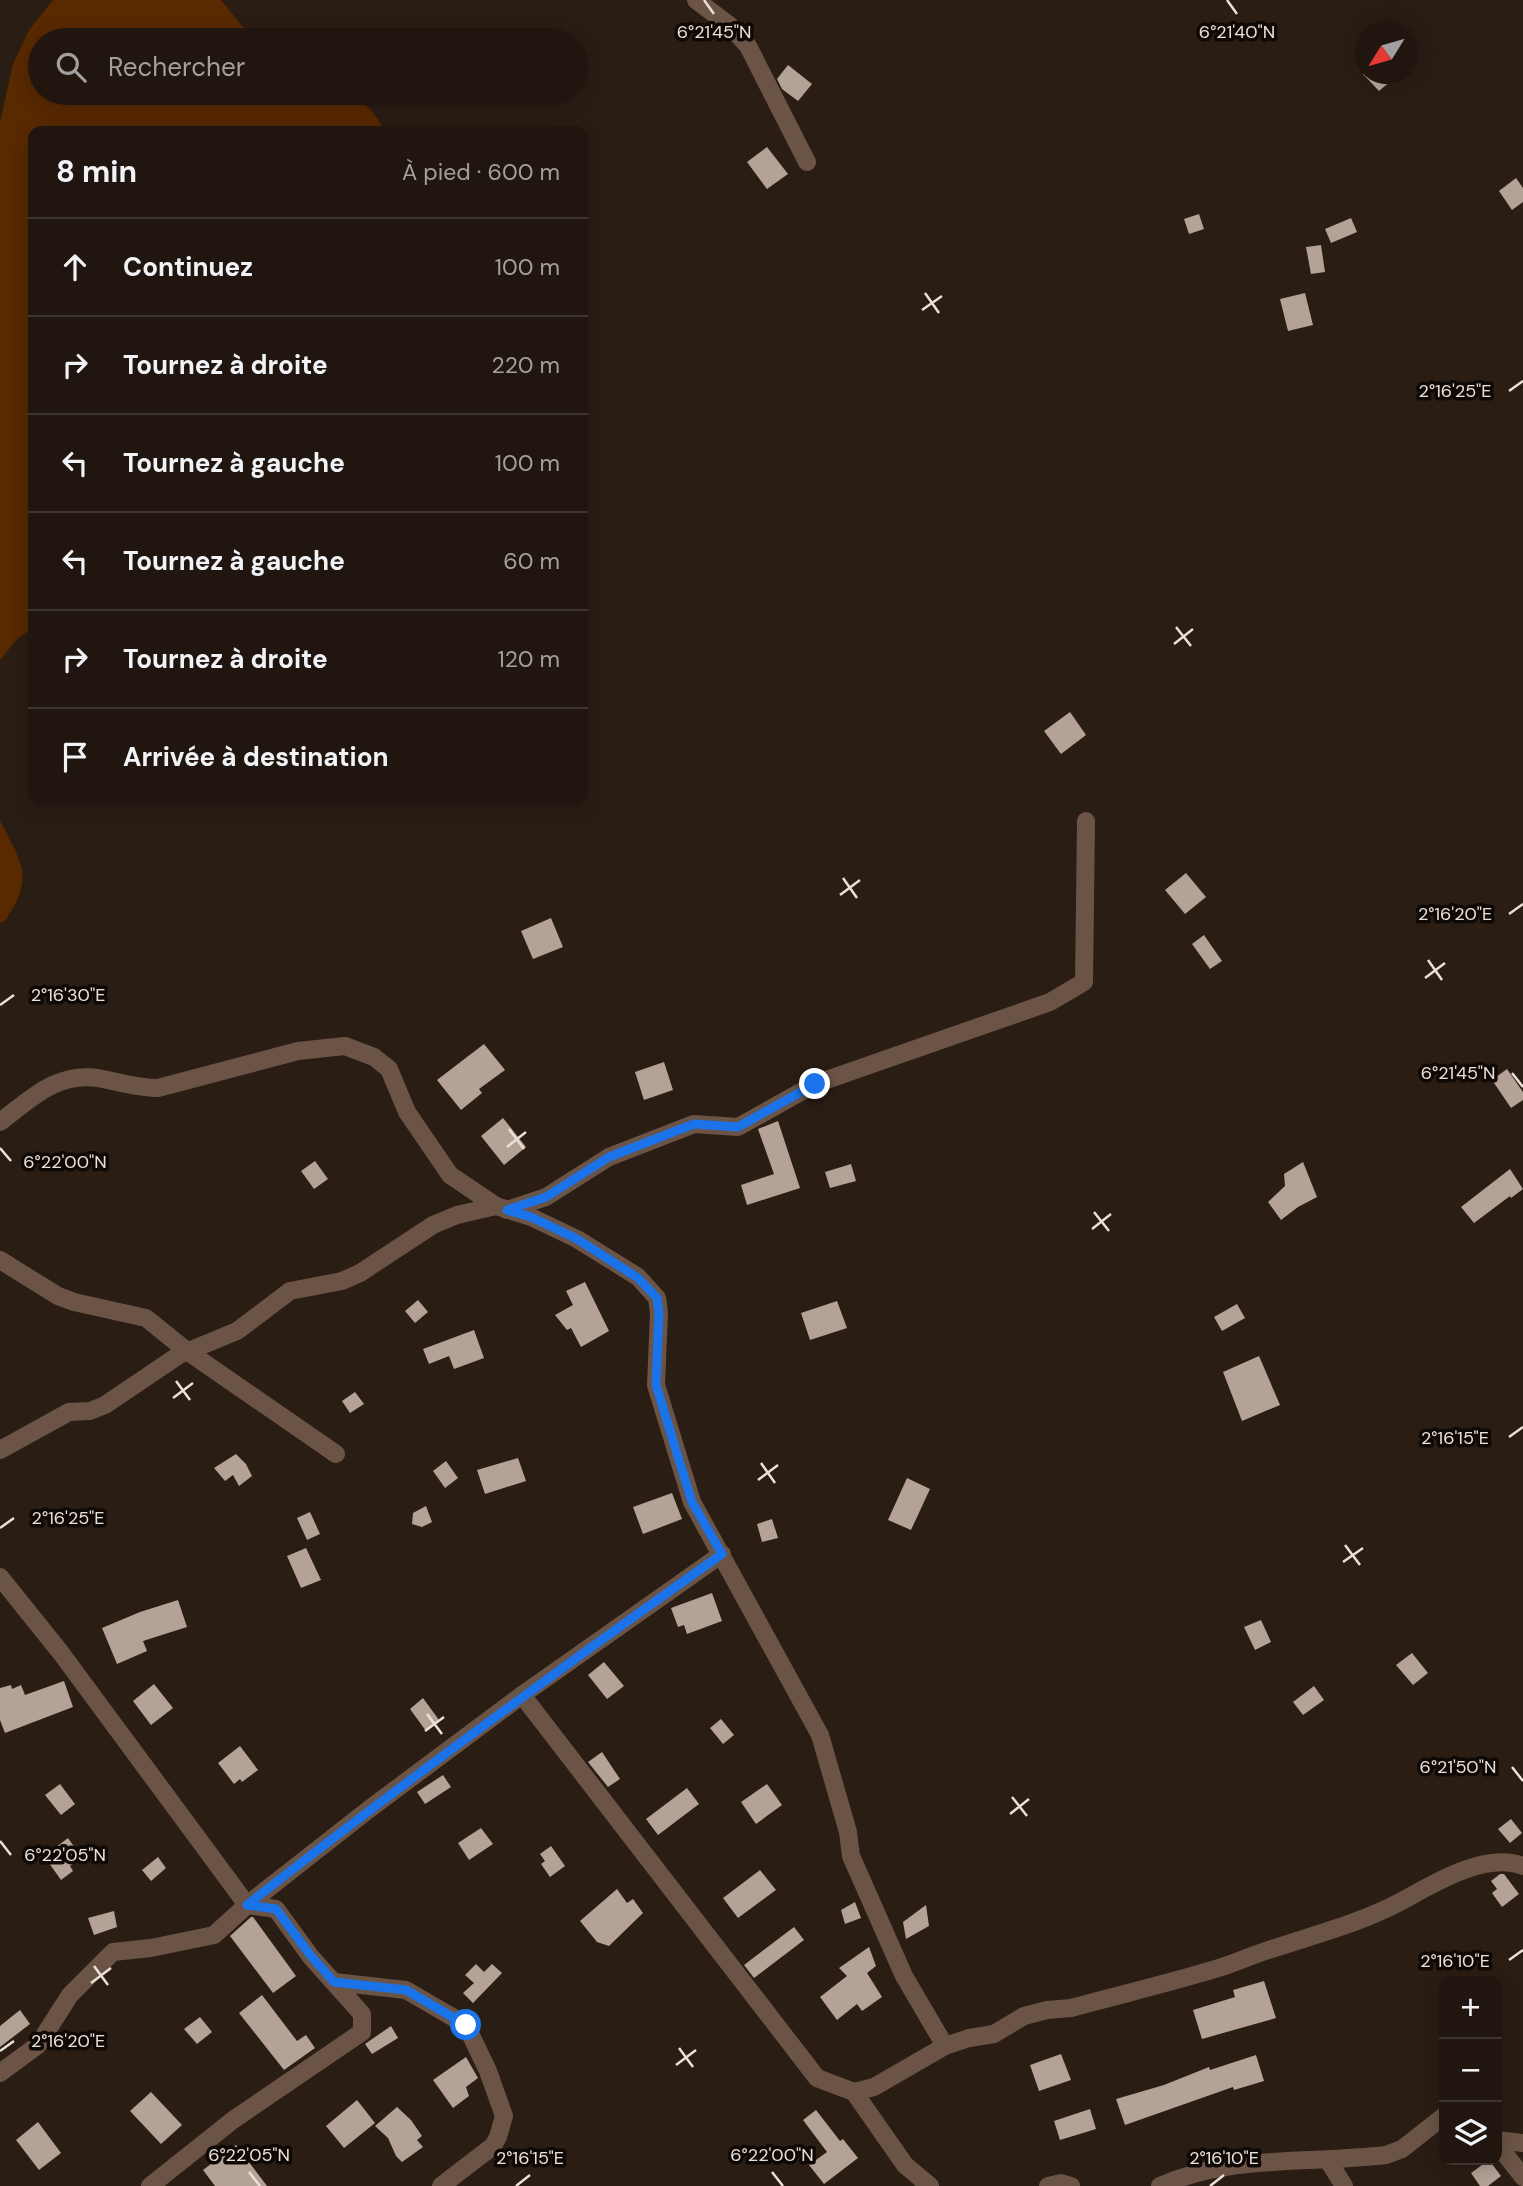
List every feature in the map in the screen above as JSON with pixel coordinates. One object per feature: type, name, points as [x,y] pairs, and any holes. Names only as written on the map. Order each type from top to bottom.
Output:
[{"type":"street","points":[[696,0],[729,25],[748,46],[807,162]]},
{"type":"street","points":[[0,1450],[69,1412],[90,1411],[105,1405],[172,1359],[237,1331],[290,1291],[342,1281],[380,1262],[433,1225],[457,1215],[546,1197],[609,1157],[694,1124],[738,1127],[815,1084],[1050,1002],[1084,982],[1086,821]]},
{"type":"street","points":[[0,1122],[45,1089],[71,1077],[97,1078],[138,1088],[158,1088],[298,1051],[345,1046],[374,1057],[389,1069],[407,1112],[450,1175],[502,1208],[531,1217],[577,1239],[638,1278],[657,1298],[659,1313],[656,1385],[692,1502],[820,1735],[848,1832],[851,1857],[904,1976],[945,2046]]},
{"type":"street","points":[[0,1260],[58,1296],[146,1318],[187,1351],[337,1454]]},
{"type":"street","points":[[0,2073],[38,2045],[70,1995],[113,1952],[151,1948],[214,1935],[247,1905],[368,1810],[522,1695],[722,1554]]},
{"type":"street","points":[[0,1577],[61,1653],[247,1905],[276,1909],[311,1956],[362,2014],[362,2032],[233,2120],[150,2186]]},
{"type":"street","points":[[522,1695],[817,2078],[854,2092],[905,2165],[930,2186]]},
{"type":"street","points":[[854,2092],[874,2087],[945,2046],[994,2034],[1024,2016],[1071,2008],[1186,1977],[1346,1926],[1478,1865],[1511,1861],[1523,1866]]},
{"type":"street","points":[[334,1982],[406,1990],[466,2025],[488,2071],[504,2116],[493,2146],[441,2186]]},
{"type":"street","points":[[1160,2186],[1175,2179],[1240,2165],[1386,2155],[1402,2149],[1439,2120]]},
{"type":"street","points":[[1502,2142],[1523,2143]]},
{"type":"street","points":[[1502,2149],[1523,2177]]},
{"type":"street","points":[[1328,2160],[1343,2186]]},
{"type":"street","points":[[1048,2186],[1061,2183],[1071,2186]]},
{"type":"shaded area","points":[[53,0],[221,0],[245,28],[31,28]]},
{"type":"shaded area","points":[[28,32],[28,105],[365,105],[382,126],[28,126],[28,631],[18,638],[0,660],[0,122],[13,64]]},
{"type":"shaded area","points":[[0,820],[19,859],[23,880],[15,905],[5,921],[0,923]]},
{"type":"building","points":[[788,65],[812,84],[798,101],[782,89],[777,79]]},
{"type":"building","points":[[1372,84],[1387,84],[1379,91]]},
{"type":"building","points":[[767,147],[788,174],[767,189],[747,162]]},
{"type":"building","points":[[1516,178],[1523,188],[1523,202],[1512,210],[1499,191]]},
{"type":"building","points":[[1199,214],[1204,229],[1189,234],[1184,219]]},
{"type":"building","points":[[1351,218],[1357,232],[1331,243],[1325,229]]},
{"type":"building","points":[[1321,245],[1325,272],[1311,274],[1306,247]]},
{"type":"building","points":[[1305,293],[1313,325],[1288,331],[1280,299]]},
{"type":"building","points":[[1070,712],[1086,735],[1061,754],[1044,731]]},
{"type":"building","points":[[1186,873],[1206,897],[1185,914],[1165,890]]},
{"type":"building","points":[[551,918],[563,947],[533,959],[521,931]]},
{"type":"building","points":[[1204,935],[1222,961],[1210,969],[1192,944]]},
{"type":"building","points":[[484,1044],[505,1070],[479,1089],[482,1093],[461,1110],[437,1080]]},
{"type":"building","points":[[664,1062],[673,1090],[644,1100],[635,1072]]},
{"type":"building","points":[[1507,1069],[1523,1092],[1523,1100],[1511,1108],[1492,1080]]},
{"type":"building","points":[[503,1118],[526,1147],[504,1165],[481,1136]]},
{"type":"building","points":[[778,1121],[800,1188],[747,1205],[741,1185],[774,1174],[758,1129]]},
{"type":"building","points":[[315,1161],[328,1179],[314,1189],[301,1171]]},
{"type":"building","points":[[1303,1162],[1317,1197],[1281,1220],[1268,1202],[1285,1186],[1284,1174]]},
{"type":"building","points":[[851,1164],[856,1181],[830,1188],[825,1172]]},
{"type":"building","points":[[1510,1169],[1523,1189],[1474,1223],[1461,1207]]},
{"type":"building","points":[[585,1282],[609,1331],[581,1347],[571,1328],[567,1330],[555,1315],[573,1305],[566,1291]]},
{"type":"building","points":[[418,1300],[428,1312],[415,1323],[405,1311]]},
{"type":"building","points":[[837,1301],[847,1328],[810,1340],[801,1313]]},
{"type":"building","points":[[1237,1304],[1245,1318],[1222,1331],[1214,1317]]},
{"type":"building","points":[[474,1330],[484,1358],[454,1369],[449,1356],[429,1364],[423,1349]]},
{"type":"building","points":[[1259,1356],[1280,1405],[1242,1421],[1223,1372]]},
{"type":"building","points":[[355,1392],[364,1404],[350,1413],[342,1401]]},
{"type":"building","points":[[236,1454],[246,1464],[252,1476],[239,1486],[233,1475],[225,1481],[214,1468]]},
{"type":"building","points":[[518,1458],[526,1481],[485,1494],[477,1470]]},
{"type":"building","points":[[446,1461],[458,1478],[445,1488],[433,1471]]},
{"type":"building","points":[[907,1478],[930,1489],[911,1530],[888,1520]]},
{"type":"building","points":[[672,1493],[682,1519],[643,1534],[633,1507]]},
{"type":"building","points":[[426,1506],[432,1522],[422,1527],[412,1524],[413,1513]]},
{"type":"building","points":[[310,1512],[320,1534],[307,1540],[297,1518]]},
{"type":"building","points":[[772,1519],[778,1538],[762,1542],[757,1524]]},
{"type":"building","points":[[306,1548],[321,1580],[301,1588],[287,1556]]},
{"type":"building","points":[[712,1593],[722,1621],[687,1634],[684,1625],[678,1627],[671,1608]]},
{"type":"building","points":[[178,1600],[187,1627],[143,1641],[147,1651],[117,1664],[102,1628]]},
{"type":"building","points":[[1261,1620],[1271,1642],[1255,1650],[1244,1627]]},
{"type":"building","points":[[1412,1653],[1428,1673],[1413,1685],[1396,1665]]},
{"type":"building","points":[[604,1662],[624,1686],[607,1699],[588,1675]]},
{"type":"building","points":[[64,1681],[73,1707],[5,1733],[0,1720],[0,1688],[11,1685],[12,1689],[21,1685],[25,1695]]},
{"type":"building","points":[[154,1684],[173,1708],[151,1725],[133,1701]]},
{"type":"building","points":[[1314,1686],[1324,1700],[1303,1715],[1293,1702]]},
{"type":"building","points":[[423,1698],[439,1720],[426,1731],[410,1709]]},
{"type":"building","points":[[721,1719],[734,1735],[723,1744],[710,1728]]},
{"type":"building","points":[[240,1746],[258,1770],[242,1782],[240,1779],[234,1784],[218,1763]]},
{"type":"building","points":[[602,1752],[620,1779],[608,1787],[588,1762]]},
{"type":"building","points":[[443,1775],[451,1787],[425,1804],[417,1792]]},
{"type":"building","points":[[60,1784],[75,1804],[61,1815],[45,1795]]},
{"type":"building","points":[[767,1784],[782,1805],[756,1824],[741,1802]]},
{"type":"building","points":[[687,1788],[699,1804],[658,1835],[646,1819]]},
{"type":"building","points":[[1511,1819],[1522,1833],[1510,1843],[1498,1829]]},
{"type":"building","points":[[481,1828],[493,1844],[469,1860],[458,1843]]},
{"type":"building","points":[[68,1838],[82,1858],[70,1866],[73,1871],[61,1880],[44,1856]]},
{"type":"building","points":[[551,1846],[565,1866],[550,1877],[541,1864],[545,1861],[540,1854]]},
{"type":"building","points":[[158,1857],[166,1868],[151,1881],[142,1870]]},
{"type":"building","points":[[760,1870],[776,1890],[738,1918],[723,1898]]},
{"type":"building","points":[[1504,1874],[1519,1894],[1502,1907],[1492,1893],[1497,1889],[1491,1881]]},
{"type":"building","points":[[617,1889],[627,1903],[633,1899],[643,1913],[609,1946],[597,1942],[580,1921]]},
{"type":"building","points":[[855,1902],[861,1918],[845,1924],[841,1910]]},
{"type":"building","points":[[926,1905],[929,1926],[906,1939],[903,1922]]},
{"type":"building","points":[[114,1911],[117,1927],[94,1935],[88,1918]]},
{"type":"building","points":[[251,1917],[296,1976],[273,1993],[230,1936]]},
{"type":"building","points":[[794,1927],[804,1940],[754,1978],[744,1965]]},
{"type":"building","points":[[869,1947],[876,1966],[867,1973],[882,1997],[862,2011],[857,2004],[837,2020],[820,1997],[847,1976],[839,1968]]},
{"type":"building","points":[[476,1964],[484,1972],[492,1964],[502,1973],[473,2003],[463,1993],[474,1983],[465,1975]]},
{"type":"building","points":[[1264,1981],[1276,2018],[1202,2039],[1193,2010],[1235,1997],[1233,1990]]},
{"type":"building","points":[[262,1995],[297,2041],[306,2035],[315,2048],[284,2070],[239,2013]]},
{"type":"building","points":[[20,2010],[30,2024],[0,2047],[0,2026]]},
{"type":"building","points":[[200,2017],[212,2032],[197,2044],[184,2029]]},
{"type":"building","points":[[391,2026],[398,2038],[372,2054],[365,2044]]},
{"type":"building","points":[[1061,2054],[1071,2080],[1039,2091],[1030,2065]]},
{"type":"building","points":[[1256,2055],[1264,2081],[1234,2090],[1233,2087],[1125,2125],[1116,2099],[1164,2085],[1209,2067],[1210,2070]]},
{"type":"building","points":[[466,2057],[478,2078],[466,2087],[469,2096],[453,2108],[433,2080]]},
{"type":"building","points":[[151,2092],[182,2125],[161,2144],[130,2111]]},
{"type":"building","points":[[357,2100],[375,2123],[344,2148],[326,2126]]},
{"type":"building","points":[[397,2107],[411,2120],[422,2136],[417,2140],[423,2147],[402,2162],[396,2156],[388,2138],[375,2126]]},
{"type":"building","points":[[1090,2109],[1096,2129],[1060,2140],[1054,2121]]},
{"type":"building","points":[[816,2110],[840,2141],[843,2139],[858,2158],[824,2184],[809,2165],[827,2152],[803,2120]]},
{"type":"building","points":[[38,2122],[61,2153],[39,2170],[16,2140]]},
{"type":"building","points":[[236,2145],[267,2186],[215,2186],[203,2170]]},
{"type":"building","points":[[1482,2165],[1493,2165],[1501,2176],[1488,2186],[1480,2186],[1471,2173]]},
{"type":"route","points":[[466,2025],[406,1990],[334,1982],[276,1909],[247,1905],[522,1695],[722,1554],[692,1502],[656,1385],[659,1313],[657,1298],[638,1278],[577,1239],[531,1217],[507,1210],[546,1197],[609,1157],[694,1124],[738,1127],[815,1084]]}]
